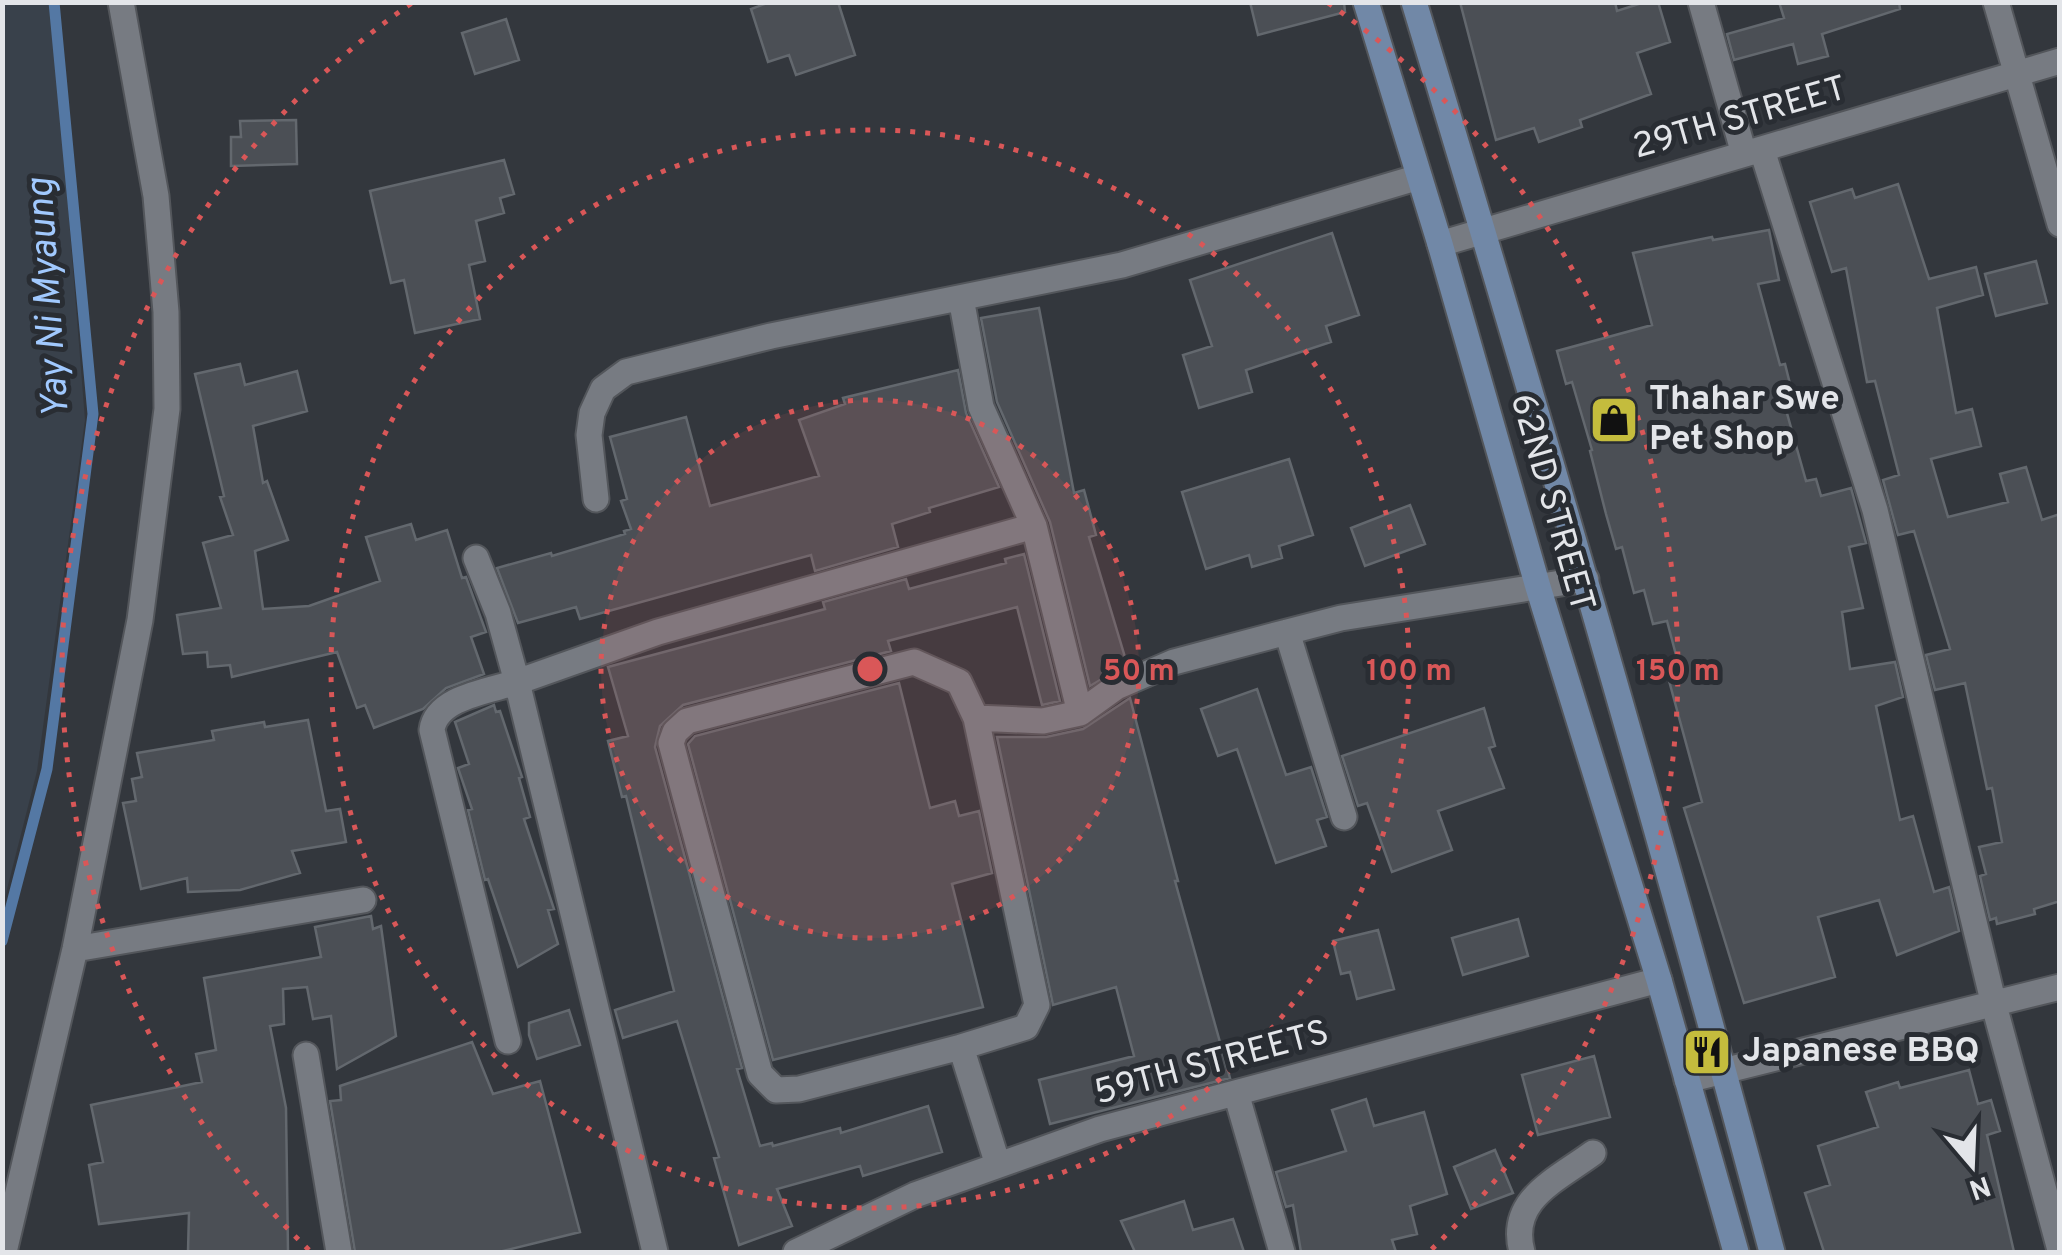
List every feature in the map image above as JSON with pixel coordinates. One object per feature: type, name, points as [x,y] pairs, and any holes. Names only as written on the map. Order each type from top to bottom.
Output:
[{"type":"main road","name":"62ND STREET","points":[[1366,2],[1538,587],[1659,980],[1736,1252]]},
{"type":"main road","name":"62ND STREET","points":[[1414,2],[1586,578],[1772,1252]]},
{"type":"street","points":[[4,1252],[75,948],[140,620],[167,409],[166,312],[156,196],[122,2]]},
{"type":"street","points":[[1701,2],[1875,510],[1994,1005],[2060,1250]]},
{"type":"street","points":[[1996,2],[2060,224]]},
{"type":"street","name":"29TH STREET","points":[[1440,244],[2060,61]]},
{"type":"street","points":[[596,498],[589,434],[592,414],[603,389],[626,372],[771,336],[1122,265],[1419,177]]},
{"type":"street","points":[[961,298],[981,407],[1034,526],[1080,713]]},
{"type":"street","points":[[508,1042],[432,730],[433,718],[443,706],[658,632],[1034,526]]},
{"type":"street","points":[[476,558],[498,613],[517,682],[655,1252]]},
{"type":"street","points":[[976,718],[1043,721],[1080,713],[1116,687],[1174,662],[1358,615],[1586,578]]},
{"type":"street","points":[[1287,632],[1344,817]]},
{"type":"street","points":[[914,662],[960,682],[976,718],[1036,1005],[1026,1027],[800,1089],[776,1090],[760,1074],[671,743],[675,732],[687,721],[914,662]]},
{"type":"street","points":[[75,948],[364,900]]},
{"type":"street","name":"59TH STREETS","points":[[796,1252],[915,1195],[1100,1129],[1659,980]]},
{"type":"street","points":[[1687,1080],[2060,987]]},
{"type":"street","points":[[961,1047],[998,1166]]},
{"type":"street","points":[[306,1055],[339,1252]]},
{"type":"street","points":[[1236,1093],[1282,1252]]},
{"type":"street","points":[[1522,1252],[1517,1234],[1521,1213],[1540,1192],[1592,1153]]},
{"type":"shaded area","points":[[3,2],[52,4],[85,420],[37,771],[3,905]]},
{"type":"building","points":[[770,2],[838,2],[855,55],[796,75],[789,55],[768,62],[751,9]]},
{"type":"building","points":[[1250,2],[1344,2],[1345,12],[1258,35]]},
{"type":"building","points":[[1460,2],[1615,2],[1617,11],[1658,2],[1670,42],[1637,53],[1651,94],[1580,120],[1582,127],[1539,142],[1534,128],[1496,140]]},
{"type":"building","points":[[1779,2],[1899,2],[1900,9],[1822,34],[1828,56],[1798,64],[1793,44],[1734,60],[1727,34],[1784,18]]},
{"type":"building","points":[[506,19],[519,60],[475,74],[462,33]]},
{"type":"building","points":[[296,120],[297,164],[231,166],[231,137],[241,137],[240,121]]},
{"type":"building","points":[[504,160],[514,194],[500,198],[504,213],[476,221],[485,261],[469,265],[480,319],[415,333],[404,280],[391,283],[370,191]]},
{"type":"building","points":[[1898,184],[1929,279],[1976,267],[1983,295],[1937,308],[1956,413],[1972,409],[1981,446],[1931,459],[1948,517],[2008,502],[2000,474],[2026,467],[2042,520],[2060,514],[2060,901],[2034,909],[2035,914],[1997,924],[1996,918],[1990,920],[1980,876],[1986,874],[1979,847],[2002,842],[1965,683],[1935,690],[1926,655],[1950,649],[1914,531],[1898,535],[1883,480],[1899,475],[1875,381],[1867,382],[1846,268],[1832,272],[1810,202],[1852,189],[1855,198]]},
{"type":"building","points":[[1769,230],[1779,280],[1758,284],[1780,365],[1785,364],[1793,396],[1783,399],[1806,481],[1816,479],[1821,496],[1851,488],[1866,543],[1849,547],[1863,608],[1842,612],[1850,669],[1895,662],[1903,697],[1876,706],[1900,820],[1913,816],[1934,892],[1949,887],[1959,931],[1897,955],[1879,900],[1818,917],[1835,977],[1744,1003],[1684,808],[1702,802],[1668,677],[1681,674],[1667,621],[1653,624],[1644,590],[1634,593],[1622,547],[1616,549],[1572,382],[1566,384],[1557,351],[1652,325],[1633,253]]},
{"type":"building","points":[[1332,233],[1359,315],[1326,326],[1331,342],[1246,370],[1252,392],[1199,408],[1183,355],[1212,346],[1190,280]]},
{"type":"building","points":[[2036,261],[2047,303],[1996,316],[1985,274]]},
{"type":"building","points":[[1039,308],[1074,493],[1084,490],[1096,535],[1089,537],[1127,664],[1090,686],[1050,522],[997,402],[981,318]]},
{"type":"building","points":[[240,364],[245,385],[297,371],[307,411],[253,426],[263,483],[267,481],[288,540],[255,551],[263,609],[309,606],[380,581],[366,537],[411,524],[416,540],[447,530],[462,578],[466,577],[486,632],[471,637],[484,674],[446,688],[423,709],[374,728],[365,705],[357,708],[337,652],[232,677],[230,665],[208,667],[207,652],[183,654],[177,615],[221,608],[203,543],[233,535],[220,497],[224,496],[195,374]]},
{"type":"building","points":[[958,370],[966,413],[999,487],[929,508],[930,512],[892,524],[898,547],[815,571],[811,555],[580,619],[576,607],[518,623],[497,568],[551,553],[552,556],[631,529],[621,501],[627,499],[610,437],[686,417],[710,506],[819,476],[799,420],[845,404],[843,398]]},
{"type":"building","points":[[1289,459],[1313,535],[1279,546],[1282,558],[1252,567],[1249,555],[1206,569],[1182,492]]},
{"type":"building","points":[[1410,505],[1425,544],[1365,566],[1351,528]]},
{"type":"building","points":[[1024,554],[1060,701],[1042,705],[1017,607],[888,641],[891,651],[683,705],[660,726],[655,747],[760,1146],[840,1128],[841,1133],[928,1106],[942,1152],[863,1176],[860,1166],[777,1189],[792,1226],[739,1245],[714,1158],[719,1157],[677,1021],[623,1038],[615,1010],[674,991],[626,796],[622,797],[608,741],[628,736],[608,667],[825,609],[823,602],[906,579],[909,589],[1006,563],[1005,559]]},
{"type":"building","points":[[899,683],[930,808],[955,801],[959,816],[979,811],[992,873],[952,884],[983,1007],[773,1060],[688,744],[695,736]]},
{"type":"building","points":[[1257,689],[1286,775],[1311,767],[1327,817],[1317,820],[1326,846],[1276,863],[1237,749],[1218,756],[1201,709]]},
{"type":"building","points":[[1130,698],[1175,881],[1230,1078],[1050,1124],[1039,1080],[1134,1056],[1116,987],[1053,1005],[997,737],[1046,737],[1083,729]]},
{"type":"building","points":[[494,705],[496,712],[500,711],[522,777],[519,778],[530,817],[524,819],[554,909],[548,910],[558,944],[518,967],[488,879],[485,880],[468,810],[472,809],[458,768],[469,764],[455,722]]},
{"type":"building","points":[[1484,708],[1495,746],[1489,748],[1504,788],[1438,811],[1452,850],[1392,872],[1367,803],[1358,806],[1342,756]]},
{"type":"building","points":[[308,720],[326,811],[340,809],[346,842],[292,851],[300,873],[240,890],[188,892],[187,878],[141,889],[123,803],[136,801],[132,779],[142,777],[137,753],[214,740],[212,731],[264,722],[265,727]]},
{"type":"building","points":[[371,916],[373,929],[381,926],[396,1036],[337,1069],[331,1016],[313,1019],[307,987],[283,989],[284,1024],[270,1026],[286,1108],[288,1252],[188,1252],[189,1213],[99,1224],[89,1165],[103,1162],[91,1105],[202,1082],[196,1054],[216,1050],[204,978],[321,957],[315,927]]},
{"type":"building","points":[[1518,919],[1528,956],[1463,975],[1452,938]]},
{"type":"building","points":[[1378,930],[1394,989],[1357,999],[1350,972],[1341,974],[1333,941]]},
{"type":"building","points":[[569,1010],[580,1045],[537,1059],[529,1023]]},
{"type":"building","points":[[472,1042],[493,1094],[540,1081],[580,1232],[499,1252],[355,1252],[330,1101],[341,1100],[340,1086]]},
{"type":"building","points":[[1594,1056],[1610,1117],[1538,1135],[1522,1075]]},
{"type":"building","points":[[1969,1070],[1978,1104],[1991,1100],[2000,1131],[1987,1135],[2014,1252],[1824,1252],[1805,1193],[1830,1185],[1818,1146],[1878,1127],[1866,1092],[1898,1082],[1900,1088]]},
{"type":"building","points":[[1366,1099],[1374,1126],[1424,1112],[1447,1194],[1410,1206],[1417,1234],[1392,1240],[1396,1252],[1301,1252],[1293,1205],[1286,1207],[1276,1172],[1346,1151],[1332,1110]]},
{"type":"building","points":[[1495,1150],[1513,1193],[1471,1209],[1454,1167]]},
{"type":"building","points":[[1184,1201],[1193,1230],[1233,1219],[1244,1252],[1135,1252],[1121,1221]]},
{"type":"waterway","name":"Yay Ni Myaung","points":[[2,941],[47,769],[93,414],[54,2]]},
{"type":"place","name":"Thahar Swe Pet Shop","points":[[1614,420]]},
{"type":"place","name":"Japanese BBQ","points":[[1707,1052]]}]
